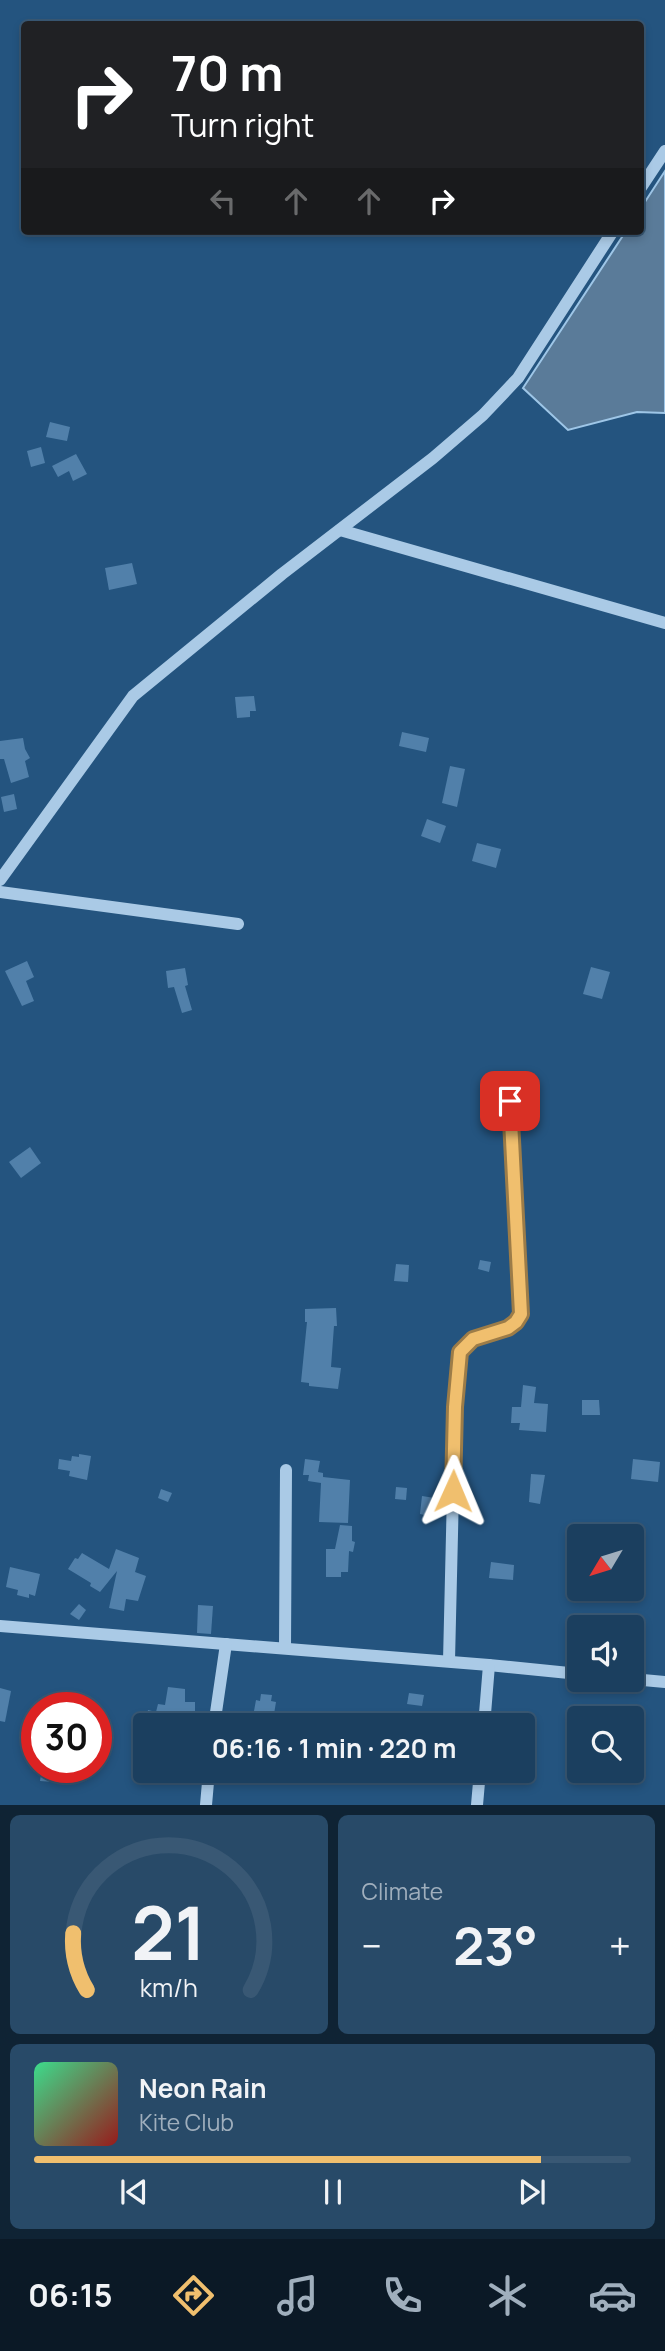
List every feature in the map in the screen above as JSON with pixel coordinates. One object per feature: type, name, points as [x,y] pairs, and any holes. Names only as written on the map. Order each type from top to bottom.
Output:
[{"type":"street","points":[[644,183],[665,150]]},
{"type":"street","points":[[0,880],[133,696],[443,450],[483,415],[518,378],[610,235]]},
{"type":"street","points":[[340,530],[665,623]]},
{"type":"street","points":[[0,892],[238,924]]},
{"type":"street","points":[[449,1661],[455,1407],[460,1352],[473,1339],[508,1328],[521,1314],[510,1101]]},
{"type":"street","points":[[285,1648],[286,1470]]},
{"type":"street","points":[[0,1626],[567,1673]]},
{"type":"street","points":[[216,1713],[226,1644]]},
{"type":"street","points":[[485,1713],[489,1665]]},
{"type":"street","points":[[644,1680],[665,1682]]},
{"type":"street","points":[[206,1805],[208,1783]]},
{"type":"street","points":[[477,1805],[479,1783]]},
{"type":"water","points":[[665,171],[665,413],[637,412],[568,430],[523,388],[623,235],[644,235],[644,203]]},
{"type":"building","points":[[50,422],[70,427],[67,441],[46,437]]},
{"type":"building","points":[[41,447],[45,463],[31,467],[27,451]]},
{"type":"building","points":[[76,454],[87,474],[73,481],[69,471],[58,477],[52,466]]},
{"type":"building","points":[[132,563],[137,584],[109,590],[105,568]]},
{"type":"building","points":[[254,696],[256,711],[250,711],[250,717],[237,718],[235,697]]},
{"type":"building","points":[[402,732],[429,738],[426,752],[399,746]]},
{"type":"building","points":[[23,738],[30,758],[25,761],[29,777],[11,783],[4,759],[0,759],[0,741]]},
{"type":"building","points":[[450,766],[465,769],[457,807],[442,803]]},
{"type":"building","points":[[14,794],[17,809],[4,812],[1,797]]},
{"type":"building","points":[[427,819],[446,826],[440,843],[421,836]]},
{"type":"building","points":[[477,843],[501,849],[496,868],[472,861]]},
{"type":"building","points":[[27,961],[34,977],[26,981],[34,1001],[22,1006],[5,971]]},
{"type":"building","points":[[591,967],[610,972],[602,999],[583,994]]},
{"type":"building","points":[[185,968],[188,985],[185,986],[192,1010],[182,1013],[174,987],[168,988],[166,971]]},
{"type":"building","points":[[30,1147],[41,1163],[21,1178],[9,1162]]},
{"type":"building","points":[[480,1260],[491,1262],[489,1272],[478,1269]]},
{"type":"building","points":[[396,1264],[409,1265],[408,1282],[394,1281]]},
{"type":"building","points":[[336,1308],[337,1326],[334,1326],[331,1367],[341,1368],[338,1389],[309,1386],[309,1383],[301,1382],[307,1322],[305,1309]]},
{"type":"building","points":[[523,1385],[536,1387],[534,1403],[548,1404],[546,1432],[519,1430],[520,1423],[511,1423],[512,1407],[521,1407]]},
{"type":"building","points":[[582,1400],[599,1400],[600,1415],[582,1415]]},
{"type":"building","points":[[79,1454],[91,1456],[87,1480],[69,1476],[70,1471],[58,1469],[59,1459],[71,1461],[72,1456],[79,1457]]},
{"type":"building","points":[[305,1459],[320,1461],[318,1472],[323,1473],[323,1477],[350,1480],[348,1523],[319,1522],[321,1483],[308,1481],[309,1475],[303,1475]]},
{"type":"building","points":[[633,1459],[660,1462],[658,1482],[631,1479]]},
{"type":"building","points":[[531,1474],[545,1475],[540,1504],[529,1502]]},
{"type":"building","points":[[396,1487],[407,1488],[406,1500],[395,1499]]},
{"type":"building","points":[[161,1489],[172,1493],[168,1502],[158,1498]]},
{"type":"building","points":[[422,1496],[441,1499],[439,1513],[435,1513],[434,1517],[420,1514]]},
{"type":"building","points":[[340,1525],[352,1526],[352,1541],[355,1542],[353,1552],[349,1551],[348,1572],[341,1572],[341,1577],[326,1577],[326,1549],[335,1549]]},
{"type":"building","points":[[116,1549],[139,1558],[135,1572],[146,1576],[138,1601],[126,1599],[124,1611],[109,1608],[117,1571],[100,1592],[68,1569],[82,1553],[109,1569]]},
{"type":"building","points":[[491,1562],[514,1565],[513,1580],[489,1578]]},
{"type":"building","points":[[10,1567],[40,1574],[35,1596],[29,1594],[29,1598],[17,1595],[18,1590],[6,1587]]},
{"type":"building","points":[[79,1604],[86,1610],[79,1620],[70,1614]]},
{"type":"building","points":[[198,1605],[213,1606],[211,1634],[197,1633]]},
{"type":"building","points":[[168,1687],[185,1689],[185,1702],[195,1702],[195,1712],[199,1713],[147,1713],[148,1710],[156,1712],[158,1704],[165,1705]]},
{"type":"building","points":[[0,1688],[11,1691],[5,1722],[0,1721]]},
{"type":"building","points":[[409,1693],[424,1695],[422,1706],[407,1704]]},
{"type":"building","points":[[261,1694],[272,1695],[271,1701],[276,1702],[274,1713],[254,1711],[256,1700],[260,1701]]},
{"type":"route","points":[[453,1491],[455,1407],[460,1352],[473,1339],[508,1328],[521,1314],[510,1101]]}]
